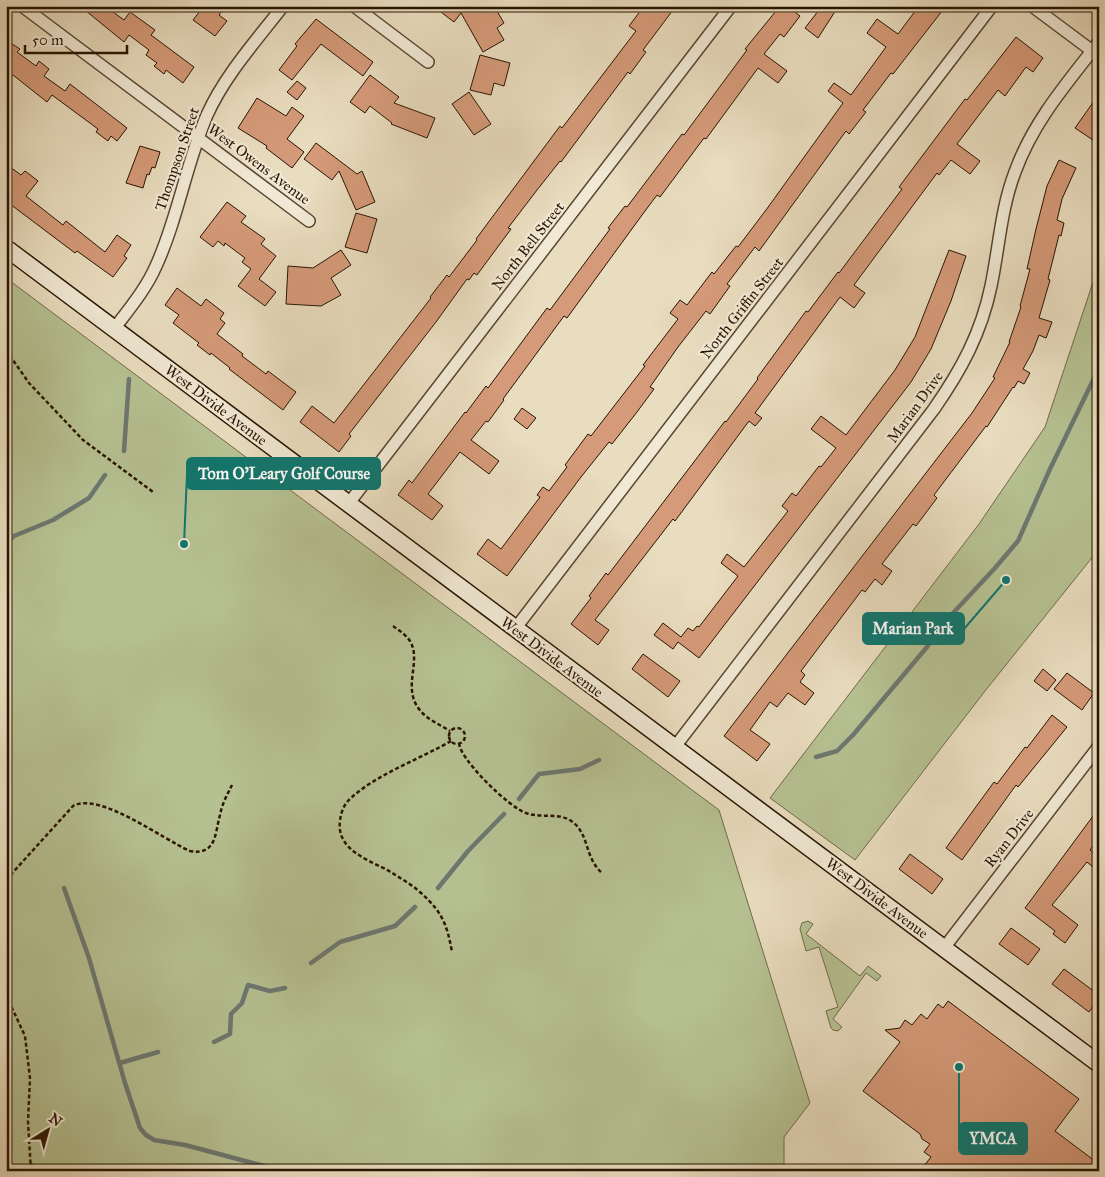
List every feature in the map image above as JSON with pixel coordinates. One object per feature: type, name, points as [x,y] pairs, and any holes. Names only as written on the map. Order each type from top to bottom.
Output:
[{"type":"street","name":"West Owens Avenue","points":[[22,6],[309,221]]},
{"type":"street","name":"Thompson Street","points":[[114,329],[140,294],[156,267],[198,138],[214,101],[223,86],[283,6]]},
{"type":"street","points":[[354,6],[428,62]]},
{"type":"street","name":"North Bell Street","points":[[349,503],[731,6]]},
{"type":"street","name":"North Griffin Street","points":[[515,629],[992,6]]},
{"type":"street","points":[[1032,6],[1096,50]]},
{"type":"street","name":"Marian Drive","points":[[674,748],[934,409],[961,368],[972,348],[986,306],[1007,199],[1022,154],[1030,137],[1051,104],[1096,50]]},
{"type":"street","name":"West Divide Avenue","points":[[6,248],[1099,1064]]},
{"type":"street","name":"Ryan Drive","points":[[944,948],[1099,746]]},
{"type":"path","points":[[6,350],[29,383],[83,440],[153,492]]},
{"type":"path","points":[[393,626],[406,636],[413,647],[411,685],[414,702],[423,714],[450,731]]},
{"type":"path","points":[[451,741],[448,736],[450,731],[457,727],[463,731],[464,738],[459,743]]},
{"type":"path","points":[[452,952],[446,924],[434,906],[421,893],[403,880],[352,850],[343,840],[339,825],[344,806],[356,794],[451,741],[459,743]]},
{"type":"path","points":[[459,743],[460,752],[474,768],[503,798],[518,810],[532,815],[563,817],[576,825],[584,839],[591,860],[601,872]]},
{"type":"path","points":[[6,880],[73,806],[82,802],[99,805],[120,814],[190,851],[201,852],[207,850],[213,842],[220,812],[232,785]]},
{"type":"path","points":[[6,995],[25,1036],[30,1078],[28,1122],[31,1171]]},
{"type":"path","points":[[30,1164],[41,1171]]},
{"type":"green space","points":[[1099,264],[1099,549],[985,691],[855,860],[770,798],[979,524],[1045,427]]},
{"type":"green space","points":[[6,278],[719,810],[810,1103],[784,1137],[784,1166],[789,1171],[6,1171]]},
{"type":"green space","points":[[808,921],[813,924],[806,934],[860,976],[868,966],[881,976],[877,981],[866,973],[833,1019],[842,1027],[838,1031],[831,1028],[826,1011],[838,1007],[819,947],[806,951],[800,929],[802,923]]},
{"type":"building","points":[[80,6],[105,6],[124,20],[130,12],[155,30],[151,35],[194,67],[183,83],[166,70],[164,74],[154,66],[157,63],[146,55],[149,50],[129,35],[124,42]]},
{"type":"building","points":[[204,6],[226,6],[219,15],[227,21],[215,36],[193,20]]},
{"type":"building","points":[[433,6],[494,6],[504,23],[497,28],[504,40],[483,52],[461,13],[454,22]]},
{"type":"building","points":[[644,6],[676,6],[643,50],[646,52],[630,74],[628,72],[561,162],[508,228],[511,229],[477,275],[474,273],[469,280],[467,279],[349,434],[351,436],[339,452],[300,422],[312,406],[334,423],[447,275],[449,277],[560,126],[562,128],[636,31],[629,26]]},
{"type":"building","points":[[780,6],[787,6],[800,16],[784,37],[780,34],[764,54],[787,71],[778,83],[758,68],[706,139],[704,138],[660,197],[657,195],[567,318],[564,316],[488,422],[486,421],[471,440],[499,461],[489,474],[460,452],[428,494],[443,506],[432,520],[398,495],[409,480],[412,483],[465,412],[486,386],[488,388],[547,308],[550,310],[610,229],[608,228],[625,206],[627,207],[682,134],[684,135],[747,50],[745,49]]},
{"type":"building","points":[[822,6],[831,6],[836,10],[818,38],[805,28]]},
{"type":"building","points":[[919,6],[946,6],[893,74],[891,73],[863,110],[866,112],[849,134],[846,131],[759,251],[755,247],[727,284],[730,286],[710,314],[706,311],[678,347],[650,387],[654,389],[637,412],[612,444],[609,442],[581,477],[507,576],[477,554],[488,539],[501,549],[540,497],[537,495],[543,487],[549,491],[588,434],[591,436],[645,366],[643,365],[678,319],[670,313],[680,300],[687,305],[712,272],[714,274],[736,246],[738,247],[766,210],[843,103],[828,91],[834,83],[851,95],[886,47],[867,33],[877,19],[898,34]]},
{"type":"building","points":[[316,19],[373,62],[363,76],[321,44],[292,80],[279,70],[297,46],[295,44]]},
{"type":"building","points":[[1016,37],[1043,58],[1033,72],[1026,67],[1005,96],[998,90],[957,144],[980,161],[970,174],[951,160],[939,175],[937,173],[854,285],[865,293],[854,308],[840,297],[755,413],[762,418],[755,426],[749,421],[675,521],[673,519],[595,620],[609,630],[598,645],[571,624],[591,598],[589,596],[606,573],[608,575],[726,422],[806,311],[808,312],[839,273],[902,189],[899,187],[965,99],[967,100]]},
{"type":"building","points":[[6,40],[20,49],[17,52],[36,66],[39,61],[49,69],[44,76],[65,91],[70,84],[127,128],[117,141],[111,136],[108,141],[96,132],[98,129],[52,95],[47,102],[13,75],[6,84]]},
{"type":"building","points":[[480,55],[510,63],[504,86],[494,83],[491,95],[470,90]]},
{"type":"building","points":[[370,75],[399,97],[394,103],[435,118],[427,138],[391,124],[370,106],[365,113],[350,102]]},
{"type":"building","points":[[297,81],[306,88],[297,100],[287,92]]},
{"type":"building","points":[[469,92],[491,124],[474,135],[452,104]]},
{"type":"building","points":[[1099,94],[1099,132],[1093,140],[1075,128]]},
{"type":"building","points":[[257,98],[286,116],[292,107],[304,116],[287,139],[304,152],[292,168],[266,148],[267,146],[238,128]]},
{"type":"building","points":[[316,143],[357,174],[362,171],[375,202],[356,210],[339,171],[332,180],[304,159]]},
{"type":"building","points":[[140,146],[160,152],[155,168],[152,167],[149,175],[147,174],[143,188],[126,183]]},
{"type":"building","points":[[1059,160],[1076,168],[1062,199],[1057,220],[1064,223],[1061,236],[1059,235],[1048,279],[1050,280],[1039,318],[1052,322],[1046,338],[1039,335],[1023,369],[1030,373],[1024,384],[1018,381],[1013,387],[987,427],[934,495],[937,498],[916,526],[913,524],[882,564],[892,571],[882,585],[875,579],[865,592],[862,590],[801,671],[805,675],[800,682],[814,693],[805,705],[788,693],[777,707],[770,702],[750,730],[770,744],[757,761],[724,736],[972,413],[995,378],[993,377],[1010,342],[1021,307],[1030,269],[1027,269],[1047,186]]},
{"type":"building","points":[[6,164],[21,175],[25,171],[38,181],[26,196],[63,225],[66,221],[105,252],[117,235],[131,245],[124,256],[127,258],[113,277],[77,251],[75,253],[6,201]]},
{"type":"building","points":[[227,202],[246,216],[241,222],[265,239],[261,244],[276,256],[259,279],[276,292],[265,306],[238,286],[251,269],[242,262],[245,258],[225,243],[224,246],[218,241],[213,247],[200,237]]},
{"type":"building","points":[[356,213],[377,219],[367,253],[345,247]]},
{"type":"building","points":[[341,250],[351,265],[331,278],[341,295],[321,306],[286,304],[288,266],[313,268]]},
{"type":"building","points":[[949,250],[966,256],[951,301],[931,349],[911,382],[699,658],[678,642],[673,649],[654,635],[663,623],[681,637],[688,628],[693,631],[697,626],[699,627],[738,576],[721,563],[727,554],[744,567],[788,511],[782,506],[792,493],[796,496],[819,466],[821,467],[836,448],[811,429],[821,416],[846,435],[895,370],[915,337]]},
{"type":"building","points":[[177,288],[201,306],[206,299],[224,313],[220,319],[225,323],[217,334],[266,374],[268,371],[296,392],[283,410],[211,353],[210,355],[197,345],[199,343],[173,323],[179,315],[165,305]]},
{"type":"building","points":[[522,408],[536,418],[527,429],[514,419]]},
{"type":"building","points":[[643,654],[680,681],[668,697],[632,669]]},
{"type":"building","points":[[1043,669],[1056,680],[1047,691],[1034,681]]},
{"type":"building","points":[[1067,673],[1094,693],[1082,710],[1054,689]]},
{"type":"building","points":[[1052,715],[1067,727],[1018,787],[1016,785],[962,860],[946,848],[994,782],[997,784]]},
{"type":"building","points":[[1099,808],[1099,839],[1090,850],[1099,857],[1099,860],[1093,867],[1087,862],[1052,905],[1078,925],[1065,943],[1053,934],[1055,931],[1025,908]]},
{"type":"building","points":[[910,854],[943,879],[932,894],[899,869]]},
{"type":"building","points":[[1011,928],[1040,949],[1028,965],[999,944]]},
{"type":"building","points":[[1064,969],[1099,995],[1099,999],[1089,1012],[1052,984]]},
{"type":"building","points":[[948,1001],[1079,1099],[1055,1131],[1099,1164],[1099,1171],[920,1171],[931,1157],[924,1152],[930,1144],[922,1139],[920,1134],[863,1091],[900,1042],[885,1030],[900,1028],[905,1020],[912,1025],[921,1014],[927,1019],[938,1004],[943,1008]]},
{"type":"waterway","points":[[816,757],[837,751],[853,735],[927,647],[941,626],[1018,541],[1050,469],[1099,368]]},
{"type":"waterway","points":[[124,451],[129,379]]},
{"type":"waterway","points":[[6,543],[14,536],[53,520],[89,498],[105,475]]},
{"type":"waterway","points":[[519,799],[539,774],[580,769],[599,760]]},
{"type":"waterway","points":[[438,888],[468,851],[504,814]]},
{"type":"waterway","points":[[64,888],[89,958],[140,1128],[154,1140],[185,1145],[283,1171]]},
{"type":"waterway","points":[[311,963],[340,942],[395,926],[415,907]]},
{"type":"waterway","points":[[214,1042],[230,1034],[231,1014],[242,1003],[248,985],[270,991],[285,988]]},
{"type":"waterway","points":[[120,1063],[158,1052]]},
{"type":"place","name":"Tom O'Leary Golf Course","points":[[184,544]]},
{"type":"place","name":"Marian Park","points":[[1006,580]]},
{"type":"place","name":"YMCA","points":[[959,1067]]}]
